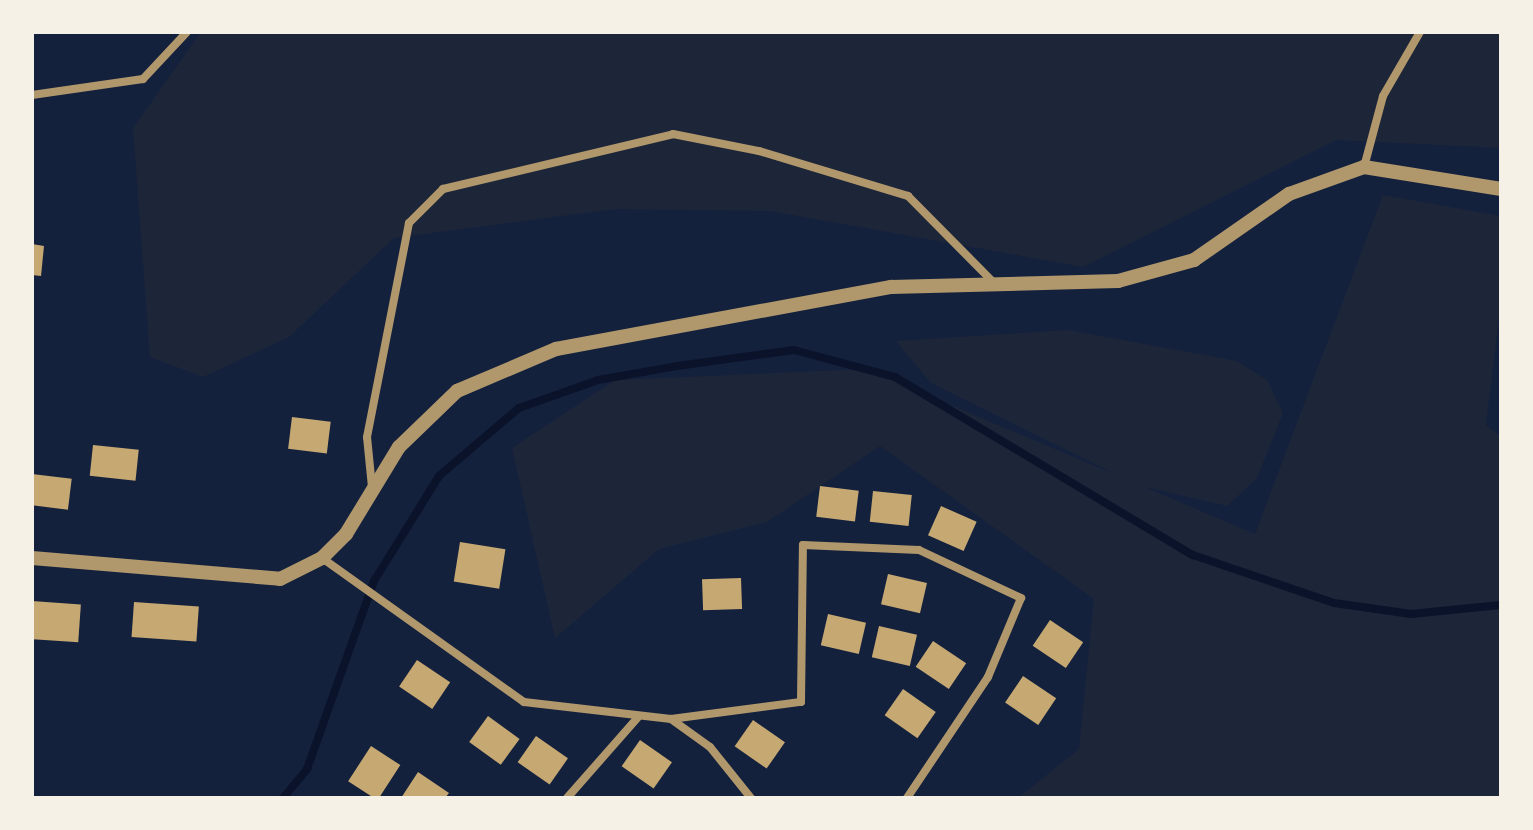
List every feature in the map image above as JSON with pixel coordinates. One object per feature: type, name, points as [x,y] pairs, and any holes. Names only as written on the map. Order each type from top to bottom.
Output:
[{"type":"street","points":[[32,95],[143,79],[187,32]]},
{"type":"street","points":[[1364,167],[1383,96],[1420,32]]},
{"type":"street","points":[[373,496],[367,437],[409,223],[443,189],[673,134],[908,196],[998,288]]},
{"type":"street","points":[[32,558],[280,579],[322,558],[373,496],[399,447],[457,391],[556,349],[891,287],[998,288],[1118,281],[1194,260],[1289,194],[1364,167],[1501,189]]},
{"type":"street","points":[[322,558],[394,606],[524,702],[671,719],[801,702],[803,545],[919,550],[1021,598],[988,677],[907,798]]},
{"type":"street","points":[[567,798],[639,716]]},
{"type":"street","points":[[671,719],[710,747],[751,798]]},
{"type":"shaded area","points":[[201,32],[1501,32],[1501,148],[1336,140],[1083,267],[770,211],[616,209],[394,238],[289,337],[203,377],[150,357],[133,128]]},
{"type":"shaded area","points":[[1383,195],[1501,216],[1501,302],[1486,425],[1501,437],[1501,798],[1018,798],[1079,749],[1094,599],[880,446],[767,522],[659,549],[555,638],[512,448],[615,380],[865,369],[1119,476],[931,383],[896,341],[1068,330],[1237,361],[1267,380],[1283,413],[1257,478],[1227,506],[1145,487],[1255,534]]},
{"type":"building","points":[[32,244],[44,246],[41,276],[32,275]]},
{"type":"building","points":[[292,417],[331,422],[327,454],[288,449]]},
{"type":"building","points":[[93,445],[139,450],[136,481],[90,476]]},
{"type":"building","points":[[32,474],[72,479],[68,510],[32,505]]},
{"type":"building","points":[[820,486],[859,491],[855,522],[816,517]]},
{"type":"building","points":[[873,491],[912,495],[909,526],[870,522]]},
{"type":"building","points":[[941,506],[977,522],[964,551],[928,535]]},
{"type":"building","points":[[460,542],[505,549],[499,589],[454,582]]},
{"type":"building","points":[[888,574],[927,583],[920,613],[881,604]]},
{"type":"building","points":[[741,578],[742,609],[703,610],[702,579]]},
{"type":"building","points":[[32,601],[81,604],[78,642],[32,639]]},
{"type":"building","points":[[134,602],[199,607],[196,641],[132,637]]},
{"type":"building","points":[[828,614],[866,623],[859,654],[821,645]]},
{"type":"building","points":[[1050,620],[1083,642],[1066,668],[1033,646]]},
{"type":"building","points":[[879,626],[917,635],[910,666],[872,657]]},
{"type":"building","points":[[933,641],[966,663],[949,689],[916,667]]},
{"type":"building","points":[[417,660],[450,682],[432,709],[399,687]]},
{"type":"building","points":[[1023,676],[1056,698],[1038,725],[1005,703]]},
{"type":"building","points":[[903,689],[936,712],[917,738],[885,715]]},
{"type":"building","points":[[488,716],[520,739],[501,765],[469,742]]},
{"type":"building","points":[[753,720],[785,742],[767,769],[735,746]]},
{"type":"building","points":[[536,736],[568,758],[550,785],[518,762]]},
{"type":"building","points":[[640,740],[672,762],[654,789],[622,766]]},
{"type":"building","points":[[371,746],[400,765],[379,798],[348,781]]},
{"type":"building","points":[[418,772],[449,793],[445,798],[401,798]]},
{"type":"waterway","points":[[283,798],[307,769],[374,581],[439,476],[519,408],[598,380],[677,366],[794,350],[895,377],[1193,555],[1334,603],[1411,614],[1501,605]]}]
